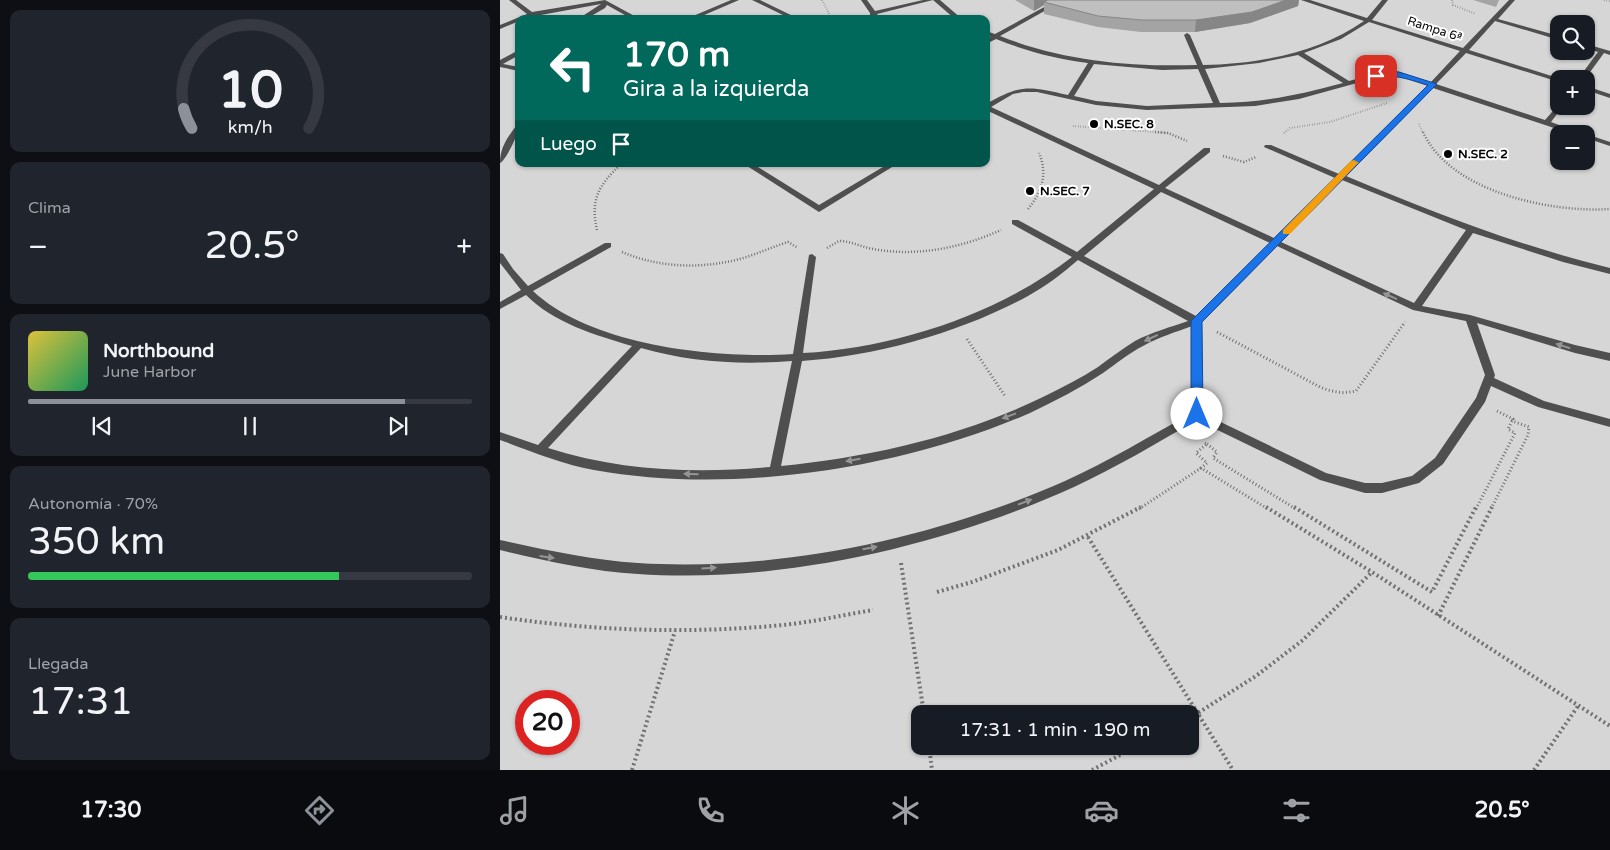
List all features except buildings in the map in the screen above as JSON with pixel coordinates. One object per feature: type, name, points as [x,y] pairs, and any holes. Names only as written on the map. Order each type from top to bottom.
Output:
[{"type":"lane","points":[[512,0],[531,14],[606,1],[630,15]]},
{"type":"lane","points":[[699,15],[736,0]]},
{"type":"lane","points":[[755,0],[787,15]]},
{"type":"lane","points":[[864,0],[872,14],[930,0]]},
{"type":"lane","points":[[936,0],[954,15]]},
{"type":"lane","points":[[990,40],[1061,0]]},
{"type":"lane","name":"Rampa 6ª","points":[[1304,0],[1550,77]]},
{"type":"lane","points":[[990,34],[1040,52],[1092,62],[1147,68],[1202,69],[1253,63],[1299,53],[1335,40],[1351,32],[1369,19],[1385,0]]},
{"type":"lane","points":[[500,436],[593,465],[657,473],[712,475],[776,470],[882,455],[939,441],[1016,414],[1061,393],[1139,344],[1197,321],[1433,84],[1512,0]]},
{"type":"lane","points":[[588,15],[603,7],[606,1]]},
{"type":"lane","points":[[1494,19],[1550,35]]},
{"type":"lane","points":[[500,27],[515,21]]},
{"type":"lane","points":[[1187,35],[1216,106]]},
{"type":"lane","points":[[1595,49],[1610,53]]},
{"type":"lane","points":[[1588,70],[1602,51]]},
{"type":"lane","points":[[1299,53],[1349,84]]},
{"type":"lane","points":[[500,64],[515,55]]},
{"type":"lane","points":[[1069,98],[1092,62]]},
{"type":"lane","points":[[500,64],[515,68]]},
{"type":"lane","points":[[990,105],[1011,93],[1023,90],[1037,90],[1096,103],[1147,108],[1255,104],[1299,97],[1386,73],[1408,76],[1555,125]]},
{"type":"lane","points":[[1595,91],[1610,96]]},
{"type":"lane","points":[[990,109],[1416,308],[1470,318],[1575,350],[1610,357]]},
{"type":"lane","points":[[1547,122],[1553,115]]},
{"type":"lane","points":[[500,161],[509,141],[515,133]]},
{"type":"lane","points":[[1595,139],[1610,144]]},
{"type":"lane","points":[[500,142],[515,141]]},
{"type":"lane","points":[[1268,147],[1471,229],[1524,248],[1610,271]]},
{"type":"lane","points":[[500,256],[506,267],[526,292],[560,317],[637,346],[692,355],[743,359],[797,359],[888,344],[958,324],[1025,293],[1078,256],[1207,150]]},
{"type":"lane","points":[[757,167],[819,209],[888,167]]},
{"type":"lane","points":[[1014,222],[1197,321]]},
{"type":"lane","points":[[1416,308],[1471,229]]},
{"type":"lane","points":[[500,306],[608,245]]},
{"type":"lane","points":[[776,470],[797,359],[812,257]]},
{"type":"lane","points":[[1197,414],[1324,477],[1365,488],[1382,488],[1414,480],[1439,461],[1480,399],[1490,375],[1470,318]]},
{"type":"lane","points":[[1197,321],[1197,414]]},
{"type":"lane","points":[[540,450],[637,346]]},
{"type":"lane","points":[[1488,380],[1542,404],[1610,423]]},
{"type":"lane","points":[[500,545],[534,555],[598,564],[681,570],[779,564],[890,545],[988,516],[1055,490],[1123,457],[1197,414]]},
{"type":"path","points":[[822,0],[830,15]]},
{"type":"path","points":[[1452,0],[1453,5],[1458,8],[1483,16]]},
{"type":"path","points":[[1604,0],[1610,1]]},
{"type":"path","points":[[1418,117],[1421,133],[1441,158],[1457,171],[1484,186],[1506,194],[1562,208],[1610,209]]},
{"type":"path","points":[[618,167],[596,192],[593,206],[593,217],[598,231],[608,245],[632,258],[669,265],[719,263],[755,254],[788,242],[812,257],[839,241],[873,249],[910,252],[950,248],[981,239],[1014,222],[1033,204],[1044,179],[1042,158],[1036,148]]},
{"type":"path","points":[[1197,321],[1320,387],[1336,393],[1346,394],[1356,391],[1416,308]]},
{"type":"path","points":[[958,324],[1016,414]]},
{"type":"path","points":[[937,592],[968,584],[1012,568],[1088,537],[1168,492],[1201,468],[1207,463],[1196,453],[1206,445],[1217,452],[1213,458],[1432,592],[1515,432],[1508,429],[1512,421],[1529,427],[1528,435],[1438,616]]},
{"type":"path","points":[[1201,468],[1372,572],[1610,726]]},
{"type":"path","points":[[1088,537],[1193,705]]},
{"type":"path","points":[[1233,770],[1199,714],[1256,676],[1303,640],[1372,572]]},
{"type":"path","points":[[905,587],[923,705]]},
{"type":"path","points":[[500,617],[577,627],[647,632],[784,624],[873,610]]},
{"type":"path","points":[[632,770],[675,631]]},
{"type":"path","points":[[1534,770],[1578,706]]},
{"type":"path","points":[[930,755],[932,770]]},
{"type":"path","points":[[1092,770],[1120,755]]},
{"type":"shaded area","points":[[500,0],[1610,0],[1610,770],[500,770]]},
{"type":"slow traffic","points":[[1286,232],[1354,163]]},
{"type":"place","name":"N.SEC. 8","points":[[1094,124]]},
{"type":"place","name":"N.SEC. 2","points":[[1448,154]]},
{"type":"place","name":"N.SEC. 7","points":[[1030,191]]},
{"type":"route","points":[[1197,414],[1197,321],[1433,84],[1396,73],[1376,76]]}]
